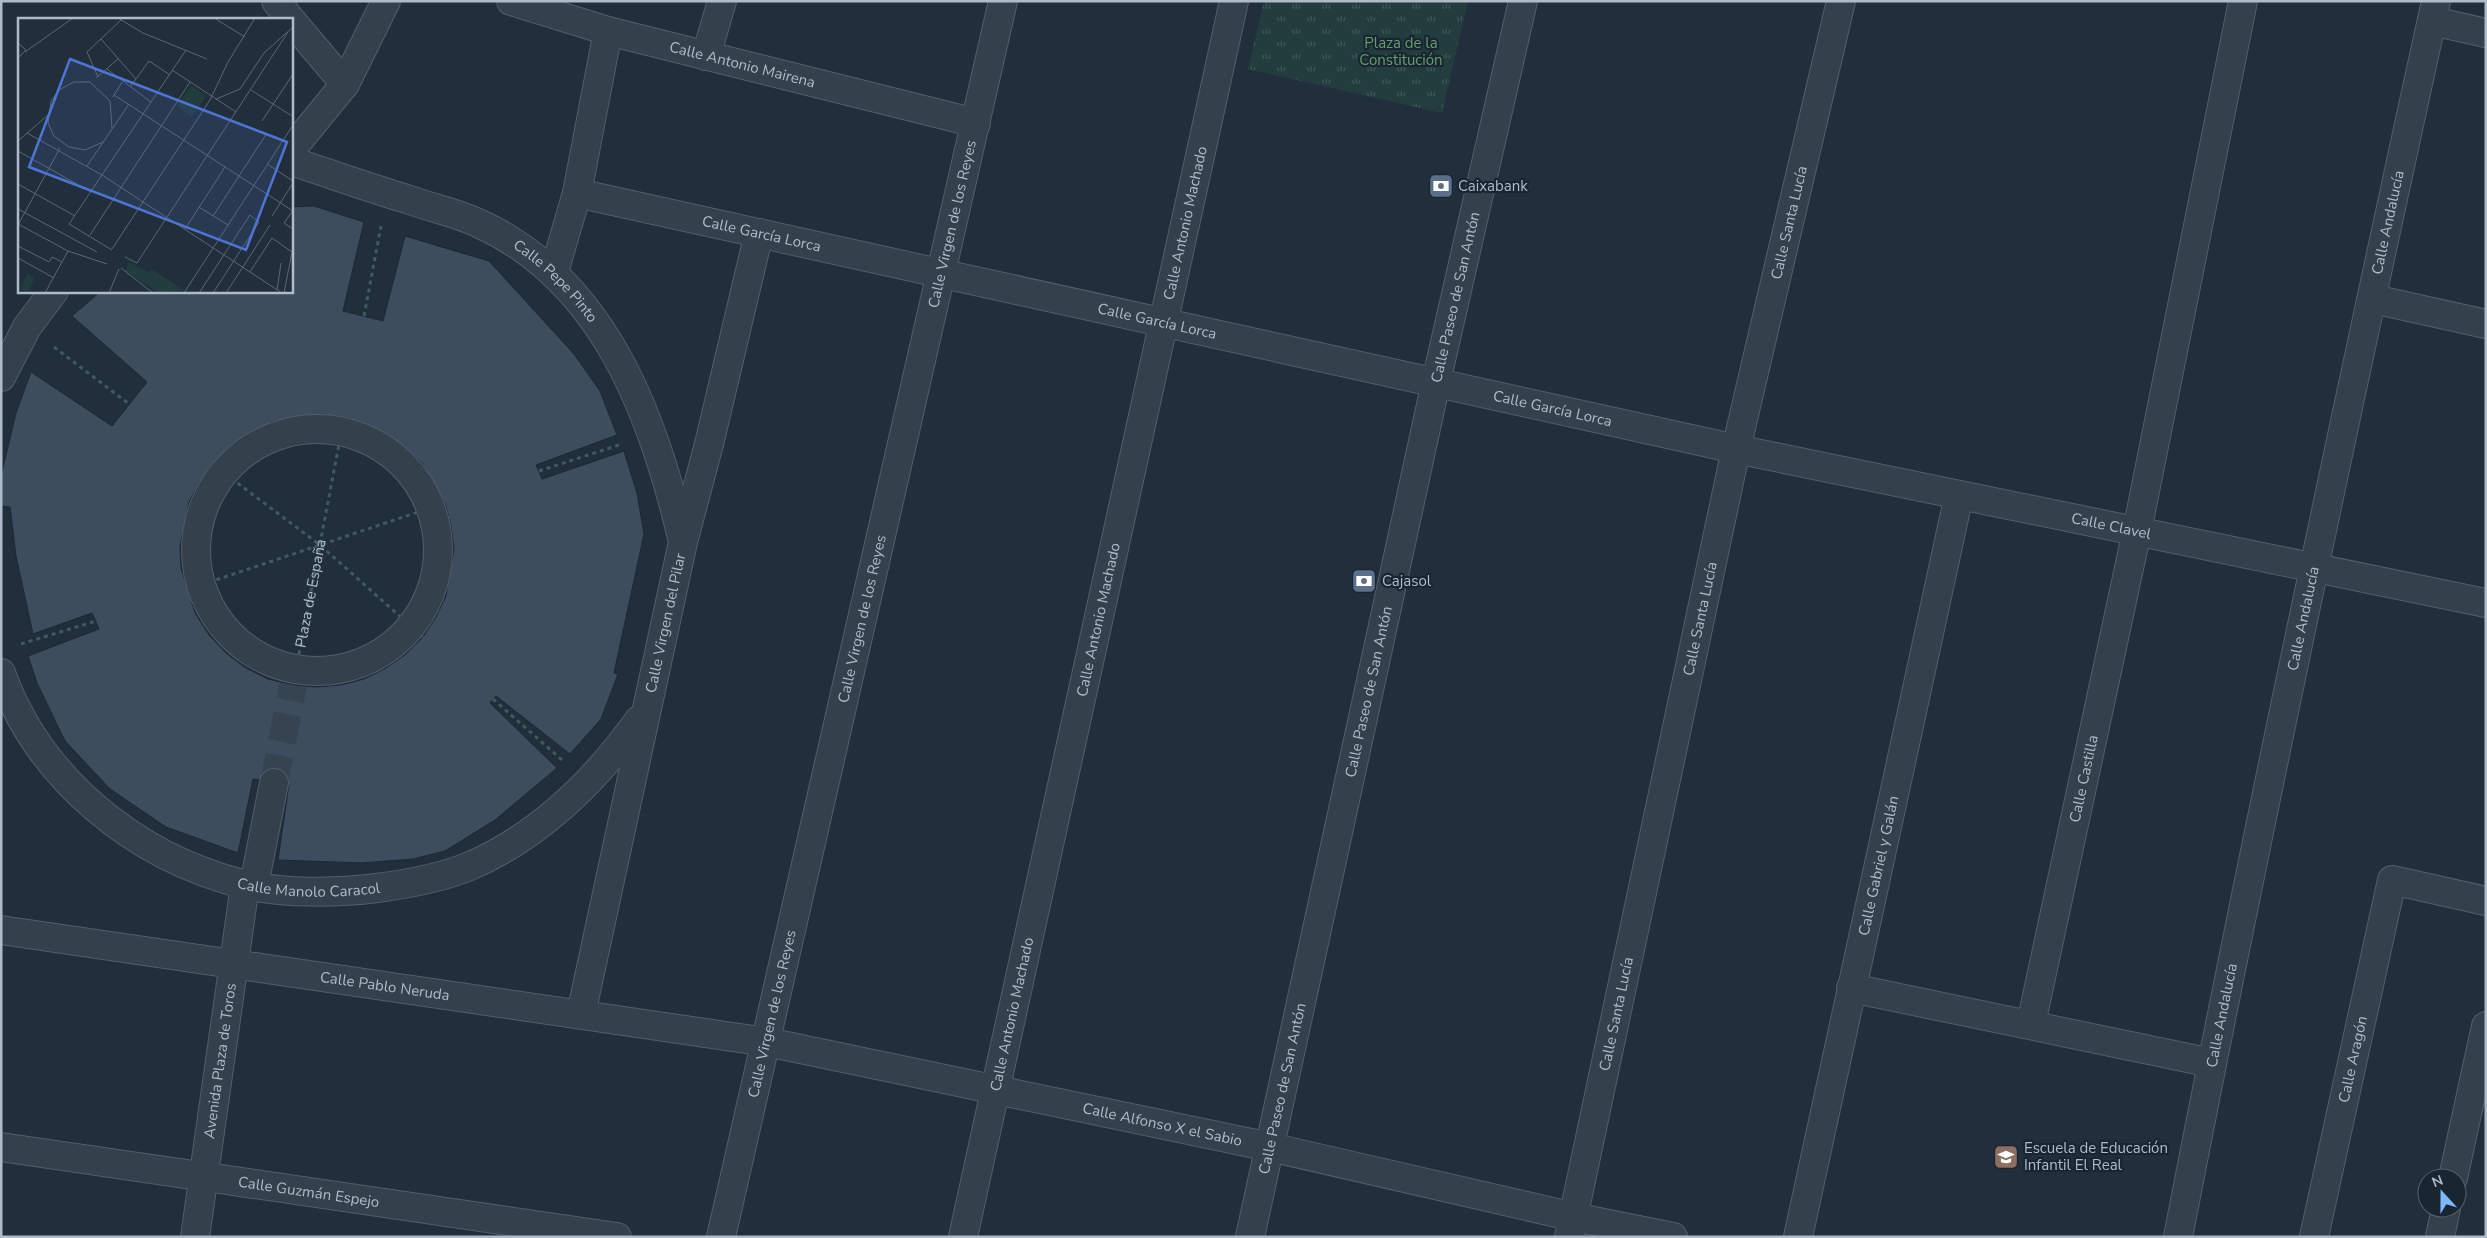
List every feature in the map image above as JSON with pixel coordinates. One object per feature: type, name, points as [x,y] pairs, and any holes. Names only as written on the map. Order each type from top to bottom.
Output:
[{"type":"street","points":[[276,1],[290,18]]},
{"type":"street","points":[[292,149],[345,84],[386,1]]},
{"type":"street","name":"Calle Antonio Mairena","points":[[511,1],[608,31],[976,122]]},
{"type":"street","points":[[706,56],[722,1]]},
{"type":"street","name":"Calle Virgen de los Reyes","points":[[721,1237],[1003,1]]},
{"type":"street","name":"Calle Antonio Machado","points":[[964,1237],[994,1090],[1234,1]]},
{"type":"street","name":"Calle Paseo de San Antón","points":[[1250,1237],[1436,382],[1523,1]]},
{"type":"street","name":"Calle Santa Lucía","points":[[1571,1227],[1736,449],[1841,1]]},
{"type":"street","name":"Calle Castilla","points":[[2031,1024],[2137,531],[2243,1]]},
{"type":"street","points":[[2434,11],[2486,33]]},
{"type":"street","name":"Calle Andalucía","points":[[2178,1237],[2212,1063],[2315,568],[2434,11]]},
{"type":"street","points":[[292,20],[345,84]]},
{"type":"street","points":[[554,272],[577,192],[608,31]]},
{"type":"street","name":"Calle Pepe Pinto","points":[[292,161],[477,222],[530,252],[554,272],[578,297],[617,354],[636,393],[653,434],[670,488],[683,542]]},
{"type":"street","name":"Calle García Lorca","points":[[577,192],[1736,449]]},
{"type":"street","name":"Calle Virgen del Pilar","points":[[581,1014],[644,712],[683,542],[709,444],[759,233]]},
{"type":"street","points":[[1,377],[27,327],[53,292]]},
{"type":"street","points":[[2373,299],[2486,324]]},
{"type":"street","name":"Plaza de España","points":[[343,424],[374,443],[402,464],[438,505],[435,579],[422,612],[417,632],[384,652],[350,667],[294,678],[243,648],[216,620],[193,588],[198,526],[218,469],[277,436],[298,430],[320,429],[343,424]]},
{"type":"street","name":"Calle Clavel","points":[[1736,449],[2486,603]]},
{"type":"street","name":"Calle Gabriel y Galán","points":[[1798,1237],[1959,495]]},
{"type":"street","name":"Calle Manolo Caracol","points":[[1,673],[25,726],[47,758],[73,788],[102,815],[135,838],[170,857],[207,873],[250,885],[323,892],[395,886],[468,867],[520,839],[588,782],[618,749],[644,712]]},
{"type":"street","points":[[250,885],[274,782]]},
{"type":"street","name":"Calle Aragón","points":[[2314,1237],[2392,880],[2486,901]]},
{"type":"street","name":"Avenida Plaza de Toros","points":[[195,1237],[234,965],[250,885]]},
{"type":"street","name":"Calle Pablo Neruda","points":[[1,930],[767,1042]]},
{"type":"street","points":[[1851,988],[2212,1063]]},
{"type":"street","points":[[2455,1168],[2486,1026]]},
{"type":"street","name":"Calle Alfonso X el Sabio","points":[[767,1042],[1270,1146],[1571,1227],[1672,1237]]},
{"type":"street","name":"Calle Guzmán Espejo","points":[[1,1147],[617,1237]]},
{"type":"street","points":[[2440,1237],[2444,1218]]},
{"type":"path","points":[[364,316],[387,193]]},
{"type":"path","points":[[27,327],[130,404]]},
{"type":"path","points":[[320,545],[343,424]]},
{"type":"path","points":[[538,471],[653,434]]},
{"type":"path","points":[[218,469],[320,545],[417,632]]},
{"type":"path","name":"Plaza de España","points":[[294,678],[320,545],[438,505]]},
{"type":"path","points":[[193,588],[320,545]]},
{"type":"path","points":[[20,644],[96,621]]},
{"type":"path","points":[[493,699],[588,782]]},
{"type":"green space","name":"Plaza de la Constitución","points":[[1264,1],[1468,1],[1442,113],[1248,69]]},
{"type":"building","points":[[314,206],[364,222],[343,311],[383,321],[405,236],[489,261],[574,354],[600,391],[617,435],[536,465],[542,479],[624,451],[637,493],[644,534],[614,673],[618,674],[601,719],[570,754],[496,696],[490,703],[557,768],[495,820],[445,851],[413,859],[362,863],[278,860],[289,784],[253,779],[238,853],[166,827],[110,789],[65,741],[37,683],[28,656],[99,629],[92,613],[33,634],[16,556],[10,507],[1,506],[1,476],[16,413],[31,372],[112,426],[147,382],[72,316],[100,292],[292,292],[292,207]],"holes":[[[320,415],[344,418],[366,424],[387,434],[422,463],[445,503],[454,549],[446,596],[436,617],[423,637],[406,654],[386,668],[364,679],[341,685],[317,687],[293,685],[268,679],[246,668],[226,653],[209,635],[195,613],[181,568],[180,546],[189,502],[212,464],[229,447],[249,433],[272,422]]]},
{"type":"tunnel","points":[[274,783],[293,685]]},
{"type":"place","name":"Caixabank","points":[[1441,186]]},
{"type":"place","name":"Cajasol","points":[[1364,581]]},
{"type":"place","name":"Escuela de Educación Infantil El Real","points":[[2006,1157]]}]
